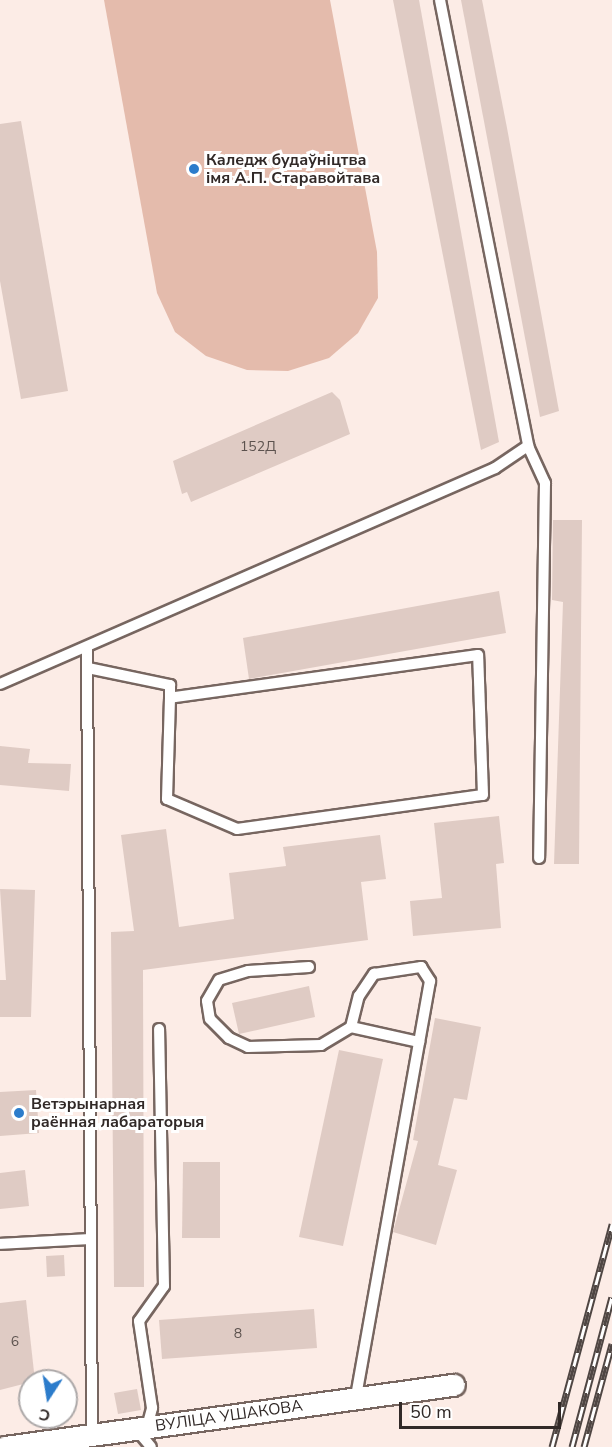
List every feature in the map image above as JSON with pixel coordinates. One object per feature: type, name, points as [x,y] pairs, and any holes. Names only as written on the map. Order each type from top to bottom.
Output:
[{"type":"street","name":"ВУЛІЦА УШАКОВА","points":[[4,1447],[92,1433],[145,1434],[454,1385]]},
{"type":"lane","points":[[440,0],[528,446],[545,483],[539,858]]},
{"type":"lane","points":[[0,684],[495,468],[528,446]]},
{"type":"lane","points":[[87,647],[92,1433]]},
{"type":"lane","points":[[88,668],[170,685],[167,799],[237,830],[483,795],[477,655],[170,698]]},
{"type":"lane","points":[[309,967],[248,971],[219,980],[207,1001],[210,1019],[229,1038],[248,1047],[321,1045],[351,1027],[419,1042]]},
{"type":"lane","points":[[351,1027],[359,996],[374,974],[422,967],[430,981],[355,1400]]},
{"type":"lane","points":[[145,1434],[152,1408],[139,1322],[164,1286],[159,1029]]},
{"type":"lane","points":[[0,1244],[90,1239]]},
{"type":"shaded area","points":[[104,0],[330,0],[377,252],[378,298],[358,333],[329,358],[288,371],[247,370],[206,356],[175,332],[157,293]]},
{"type":"building","points":[[393,0],[419,0],[499,442],[481,450]]},
{"type":"building","points":[[461,0],[482,0],[507,128],[559,411],[540,417]]},
{"type":"building","points":[[21,121],[68,391],[21,399],[0,281],[0,124]]},
{"type":"building","points":[[332,392],[340,400],[350,434],[191,502],[187,492],[182,494],[173,461]]},
{"type":"building","points":[[553,520],[582,520],[579,864],[554,864],[563,602],[552,600]]},
{"type":"building","points":[[499,591],[506,633],[249,679],[243,638]]},
{"type":"building","points":[[0,746],[30,749],[28,763],[71,764],[69,791],[0,785]]},
{"type":"building","points":[[499,816],[504,863],[496,864],[501,928],[413,936],[410,901],[442,898],[434,823]]},
{"type":"building","points":[[166,829],[179,927],[234,919],[229,873],[286,866],[283,847],[380,835],[386,879],[361,882],[368,940],[143,970],[144,1287],[114,1287],[111,932],[134,931],[121,835]]},
{"type":"building","points":[[0,889],[35,890],[31,1017],[0,1017],[0,980],[6,980]]},
{"type":"building","points":[[309,986],[315,1017],[239,1034],[232,1003]]},
{"type":"building","points":[[435,1018],[481,1027],[467,1100],[454,1098],[438,1165],[457,1170],[436,1245],[393,1232],[418,1141],[413,1140]]},
{"type":"building","points":[[339,1050],[383,1059],[343,1246],[299,1237]]},
{"type":"building","name":"Ветэрынарная раённая лабараторыя","points":[[36,1090],[39,1133],[0,1136],[0,1092]]},
{"type":"building","points":[[183,1162],[220,1162],[220,1238],[182,1238]]},
{"type":"building","points":[[25,1170],[29,1206],[0,1209],[0,1173]]},
{"type":"building","points":[[64,1255],[65,1276],[47,1277],[46,1256]]},
{"type":"building","points":[[26,1300],[34,1369],[18,1369],[18,1385],[0,1390],[0,1303]]},
{"type":"building","points":[[314,1309],[317,1348],[162,1359],[159,1320]]},
{"type":"building","points":[[137,1389],[141,1410],[118,1414],[114,1393]]},
{"type":"railway","points":[[552,1447],[612,1224]]},
{"type":"railway","points":[[572,1447],[612,1297]]},
{"type":"railway","points":[[584,1447],[612,1344]]},
{"type":"place","name":"Каледж будаўніцтва імя А.П. Старавойтава","points":[[194,169]]},
{"type":"place","name":"Ветэрынарная раённая лабараторыя","points":[[19,1113]]}]
